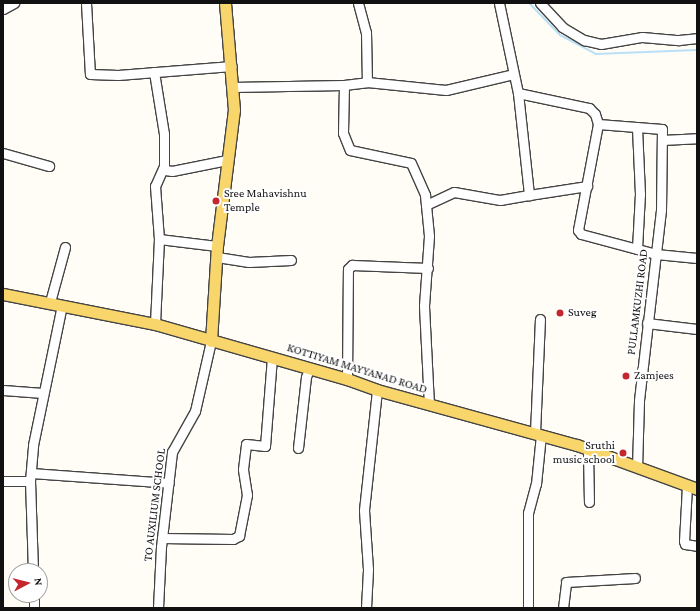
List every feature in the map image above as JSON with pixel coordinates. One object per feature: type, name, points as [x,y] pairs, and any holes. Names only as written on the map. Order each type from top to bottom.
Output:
[{"type":"main road","points":[[212,341],[217,246],[234,110],[232,66],[225,3]]},
{"type":"main road","name":"KOTTIYAM MAYYANAD ROAD","points":[[3,294],[50,302],[155,324],[347,379],[377,390],[538,434],[637,467],[692,488]]},
{"type":"street","points":[[3,9],[14,3]]},
{"type":"street","points":[[86,3],[90,74],[154,72],[232,66]]},
{"type":"street","points":[[358,3],[366,32],[367,82]]},
{"type":"street","points":[[499,3],[518,93],[528,195]]},
{"type":"street","points":[[540,3],[562,27],[584,40],[601,44],[623,42],[642,37],[679,40],[697,38]]},
{"type":"street","points":[[154,72],[164,134],[164,166],[155,186],[159,239],[155,324]]},
{"type":"street","points":[[232,87],[344,85],[367,82],[446,90],[513,74]]},
{"type":"street","points":[[344,85],[343,133],[350,150],[411,163],[419,177],[426,205],[428,268],[424,306],[429,404]]},
{"type":"street","points":[[518,93],[589,108],[595,114],[598,124],[578,230],[580,234],[656,254],[697,258]]},
{"type":"street","points":[[598,124],[662,129],[662,140],[697,138]]},
{"type":"street","points":[[637,127],[640,194],[637,249]]},
{"type":"street","name":"PULLAMKUZHI ROAD","points":[[637,467],[639,401],[661,210],[662,140]]},
{"type":"street","points":[[3,153],[48,166]]},
{"type":"street","points":[[164,166],[165,170],[172,172],[227,160]]},
{"type":"street","points":[[426,205],[454,192],[500,200],[587,186]]},
{"type":"street","points":[[159,239],[217,246]]},
{"type":"street","points":[[50,302],[65,248]]},
{"type":"street","points":[[217,257],[249,262],[291,260]]},
{"type":"street","points":[[347,379],[346,274],[348,269],[352,265],[428,268]]},
{"type":"street","points":[[33,563],[30,477],[33,445],[62,305]]},
{"type":"street","points":[[528,608],[528,513],[536,484],[540,319]]},
{"type":"street","points":[[647,322],[697,328]]},
{"type":"street","name":"TO AUXILIUM SCHOOL","points":[[158,608],[162,538],[172,452],[195,411],[212,341]]},
{"type":"street","points":[[162,538],[232,539],[239,536],[247,495],[243,469],[246,444],[265,446],[272,357]]},
{"type":"street","points":[[298,448],[306,377],[309,369]]},
{"type":"street","points":[[3,390],[43,393]]},
{"type":"street","points":[[366,608],[368,569],[364,510],[377,390]]},
{"type":"street","points":[[588,451],[589,502]]},
{"type":"street","points":[[3,481],[30,477],[169,483]]},
{"type":"street","points":[[692,488],[684,541],[685,544],[697,546]]},
{"type":"street","points":[[563,608],[566,582],[636,578]]},
{"type":"waterway","points":[[529,3],[560,35],[596,54],[697,50]]},
{"type":"place","name":"Sree Mahavishnu Temple","points":[[216,201]]},
{"type":"place","name":"Suveg","points":[[560,313]]},
{"type":"place","name":"Zamjees","points":[[626,376]]},
{"type":"place","name":"Sruthi music school","points":[[623,453]]}]
